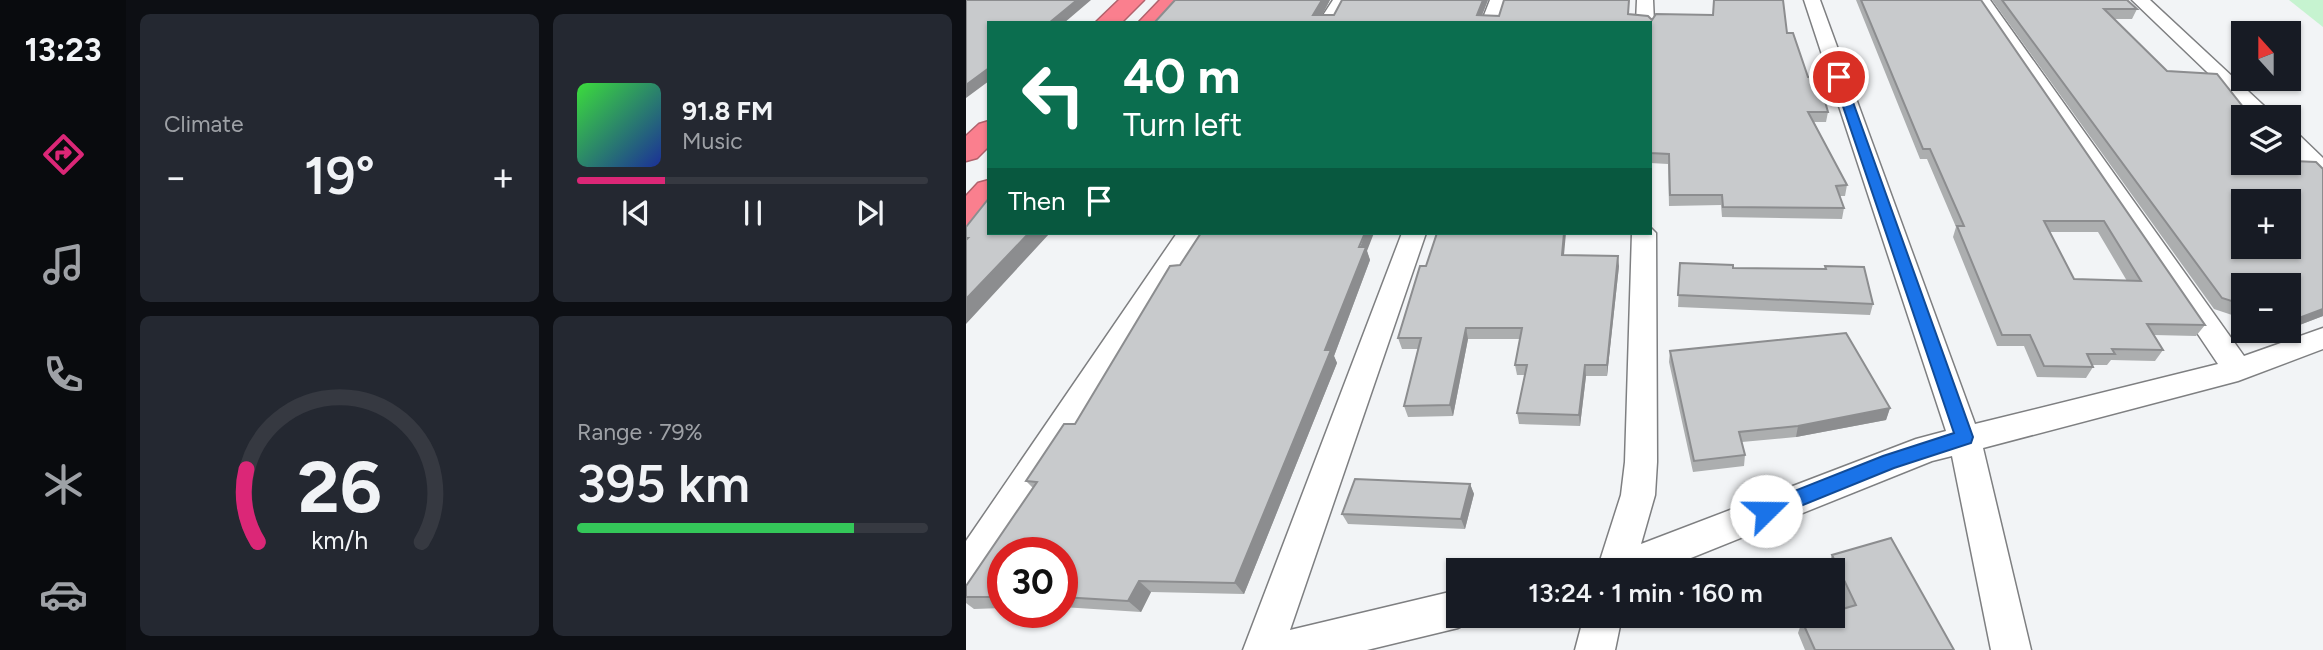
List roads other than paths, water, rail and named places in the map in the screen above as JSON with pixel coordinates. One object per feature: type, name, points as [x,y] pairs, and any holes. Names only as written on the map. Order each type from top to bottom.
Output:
[{"type":"highway","points":[[1109,21],[1133,0]]},
{"type":"highway","points":[[1152,21],[1173,0]]},
{"type":"highway","points":[[966,152],[987,132]]},
{"type":"highway","points":[[966,217],[987,192]]},
{"type":"street","points":[[1327,21],[1341,0]]},
{"type":"street","points":[[1491,21],[1498,0]]},
{"type":"street","points":[[1645,0],[1645,21]]},
{"type":"street","points":[[1812,0],[1964,437],[2011,650]]},
{"type":"street","points":[[1982,0],[2238,370]]},
{"type":"street","points":[[2140,0],[2253,105]]},
{"type":"street","points":[[2301,149],[2323,170]]},
{"type":"street","points":[[966,572],[1188,235]]},
{"type":"street","points":[[1263,650],[1413,235]]},
{"type":"street","points":[[1620,558],[1638,495],[1641,462],[1644,235]]},
{"type":"street","points":[[1647,558],[1889,462],[1964,437],[2238,370],[2323,338]]},
{"type":"street","points":[[1287,650],[1446,613]]},
{"type":"street","points":[[1595,650],[1600,628]]}]
